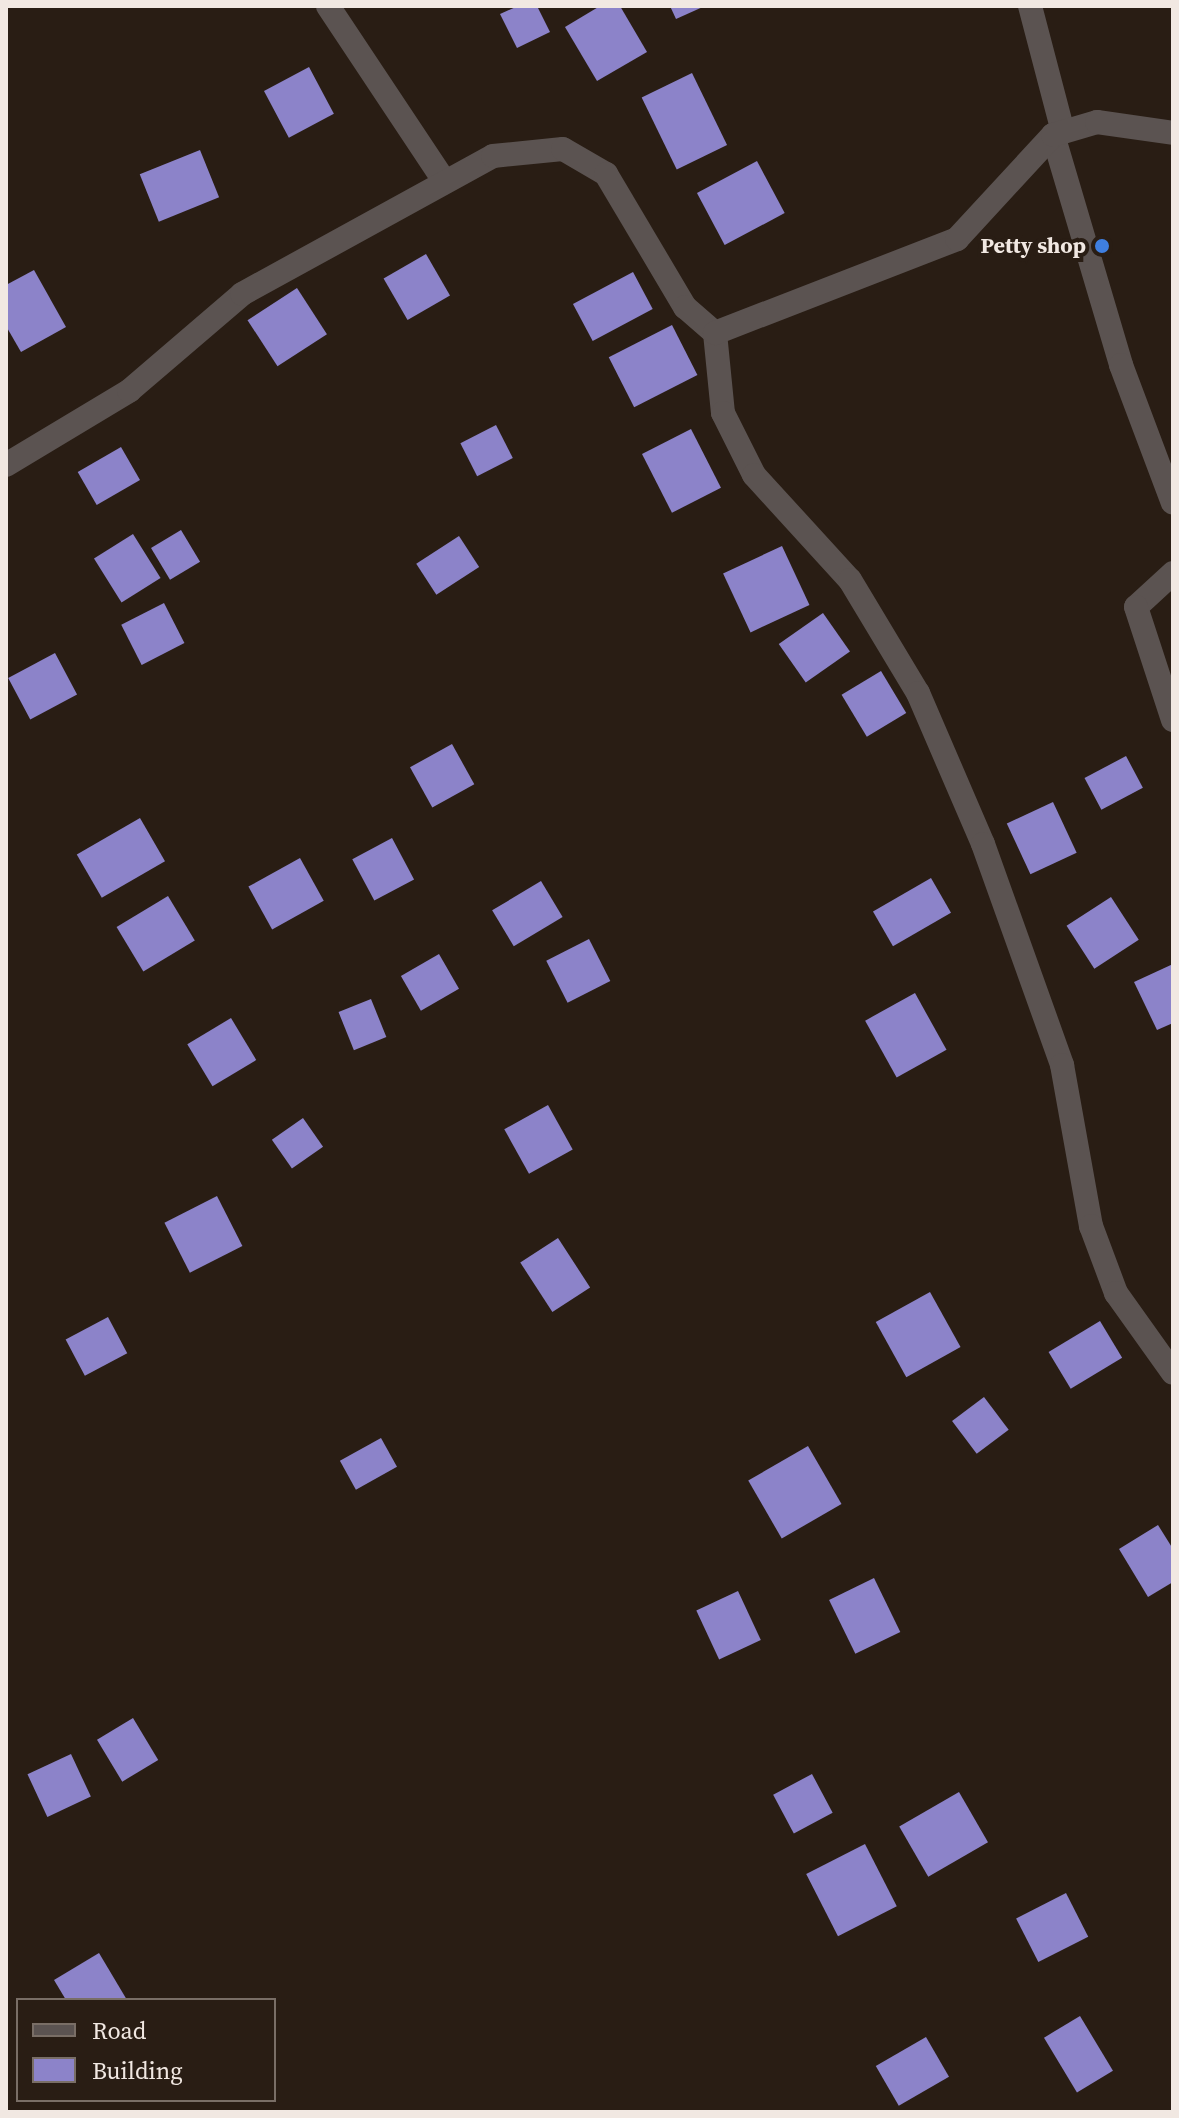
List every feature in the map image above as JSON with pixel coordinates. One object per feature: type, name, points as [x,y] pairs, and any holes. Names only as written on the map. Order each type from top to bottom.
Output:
[{"type":"street","points":[[328,6],[445,182]]},
{"type":"street","points":[[1030,6],[1058,134],[1121,365],[1173,503]]},
{"type":"street","points":[[715,333],[957,239],[1058,134],[1097,122],[1173,133]]},
{"type":"street","points":[[6,465],[129,391],[242,294],[493,156],[563,149],[606,174],[685,307],[715,333],[723,413],[754,475],[850,580],[918,693],[983,844],[1062,1065],[1091,1226],[1116,1293],[1173,1373]]},
{"type":"street","points":[[1173,573],[1136,607],[1173,720]]},
{"type":"building","points":[[518,6],[537,6],[550,32],[517,48],[500,14]]},
{"type":"building","points":[[600,6],[620,6],[647,52],[597,81],[565,27]]},
{"type":"building","points":[[670,6],[705,6],[676,19]]},
{"type":"building","points":[[309,67],[334,114],[289,138],[264,91]]},
{"type":"building","points":[[692,73],[727,145],[677,169],[642,98]]},
{"type":"building","points":[[200,150],[219,197],[159,222],[140,174]]},
{"type":"building","points":[[757,161],[785,213],[725,245],[697,193]]},
{"type":"building","points":[[426,254],[450,296],[408,320],[384,278]]},
{"type":"building","points":[[34,270],[66,327],[21,352],[6,326],[6,285]]},
{"type":"building","points":[[633,272],[653,309],[593,341],[573,304]]},
{"type":"building","points":[[297,288],[327,334],[277,366],[248,320]]},
{"type":"building","points":[[672,325],[697,375],[634,407],[609,357]]},
{"type":"building","points":[[496,425],[513,458],[477,476],[460,443]]},
{"type":"building","points":[[691,429],[721,488],[672,513],[642,454]]},
{"type":"building","points":[[121,447],[140,480],[97,505],[78,472]]},
{"type":"building","points":[[181,530],[200,562],[170,580],[151,548]]},
{"type":"building","points":[[133,534],[161,578],[122,602],[94,558]]},
{"type":"building","points":[[459,536],[479,567],[436,595],[416,564]]},
{"type":"building","points":[[782,546],[809,605],[751,632],[723,573]]},
{"type":"building","points":[[164,603],[184,643],[142,665],[121,625]]},
{"type":"building","points":[[823,613],[850,652],[806,682],[779,644]]},
{"type":"building","points":[[55,653],[77,694],[30,719],[8,678]]},
{"type":"building","points":[[881,671],[906,713],[867,737],[842,695]]},
{"type":"building","points":[[452,744],[474,784],[432,808],[410,767]]},
{"type":"building","points":[[1126,756],[1143,788],[1101,810],[1085,778]]},
{"type":"building","points":[[1053,802],[1077,853],[1030,874],[1007,824]]},
{"type":"building","points":[[140,818],[165,861],[102,898],[77,854]]},
{"type":"building","points":[[392,838],[414,879],[374,901],[352,859]]},
{"type":"building","points":[[300,858],[324,901],[272,929],[248,887]]},
{"type":"building","points":[[931,878],[951,913],[893,946],[873,911]]},
{"type":"building","points":[[541,881],[563,917],[514,946],[492,910]]},
{"type":"building","points":[[168,896],[195,941],[143,971],[117,927]]},
{"type":"building","points":[[1111,897],[1139,940],[1094,969],[1067,926]]},
{"type":"building","points":[[589,939],[610,981],[568,1003],[546,961]]},
{"type":"building","points":[[439,954],[459,989],[421,1011],[401,976]]},
{"type":"building","points":[[1173,964],[1173,1023],[1157,1030],[1134,982]]},
{"type":"building","points":[[915,993],[947,1050],[897,1077],[865,1021]]},
{"type":"building","points":[[371,999],[386,1037],[354,1050],[339,1012]]},
{"type":"building","points":[[231,1018],[256,1060],[213,1086],[187,1044]]},
{"type":"building","points":[[548,1105],[573,1150],[529,1174],[504,1129]]},
{"type":"building","points":[[303,1118],[323,1147],[292,1168],[272,1140]]},
{"type":"building","points":[[217,1196],[242,1246],[190,1273],[164,1223]]},
{"type":"building","points":[[558,1238],[590,1287],[552,1312],[520,1263]]},
{"type":"building","points":[[930,1292],[961,1347],[906,1377],[876,1322]]},
{"type":"building","points":[[108,1317],[127,1353],[85,1376],[66,1340]]},
{"type":"building","points":[[1100,1321],[1122,1358],[1071,1389],[1049,1352]]},
{"type":"building","points":[[984,1397],[1009,1430],[977,1454],[952,1421]]},
{"type":"building","points":[[381,1438],[397,1467],[356,1490],[340,1461]]},
{"type":"building","points":[[808,1446],[841,1504],[782,1539],[748,1480]]},
{"type":"building","points":[[1158,1525],[1173,1549],[1173,1582],[1148,1597],[1119,1549]]},
{"type":"building","points":[[874,1578],[900,1632],[855,1654],[829,1600]]},
{"type":"building","points":[[738,1591],[761,1640],[719,1659],[696,1610]]},
{"type":"building","points":[[133,1718],[158,1760],[122,1782],[97,1740]]},
{"type":"building","points":[[71,1754],[91,1797],[47,1817],[27,1774]]},
{"type":"building","points":[[812,1774],[833,1813],[794,1834],[773,1795]]},
{"type":"building","points":[[959,1792],[988,1842],[928,1877],[899,1826]]},
{"type":"building","points":[[865,1844],[897,1906],[838,1936],[806,1874]]},
{"type":"building","points":[[1066,1893],[1088,1937],[1038,1962],[1016,1918]]},
{"type":"building","points":[[99,1953],[126,1998],[65,1998],[54,1980]]},
{"type":"building","points":[[1080,2016],[1113,2071],[1077,2092],[1044,2038]]},
{"type":"building","points":[[926,2037],[949,2077],[899,2106],[876,2066]]},
{"type":"place","name":"Petty shop","points":[[1102,246]]}]
